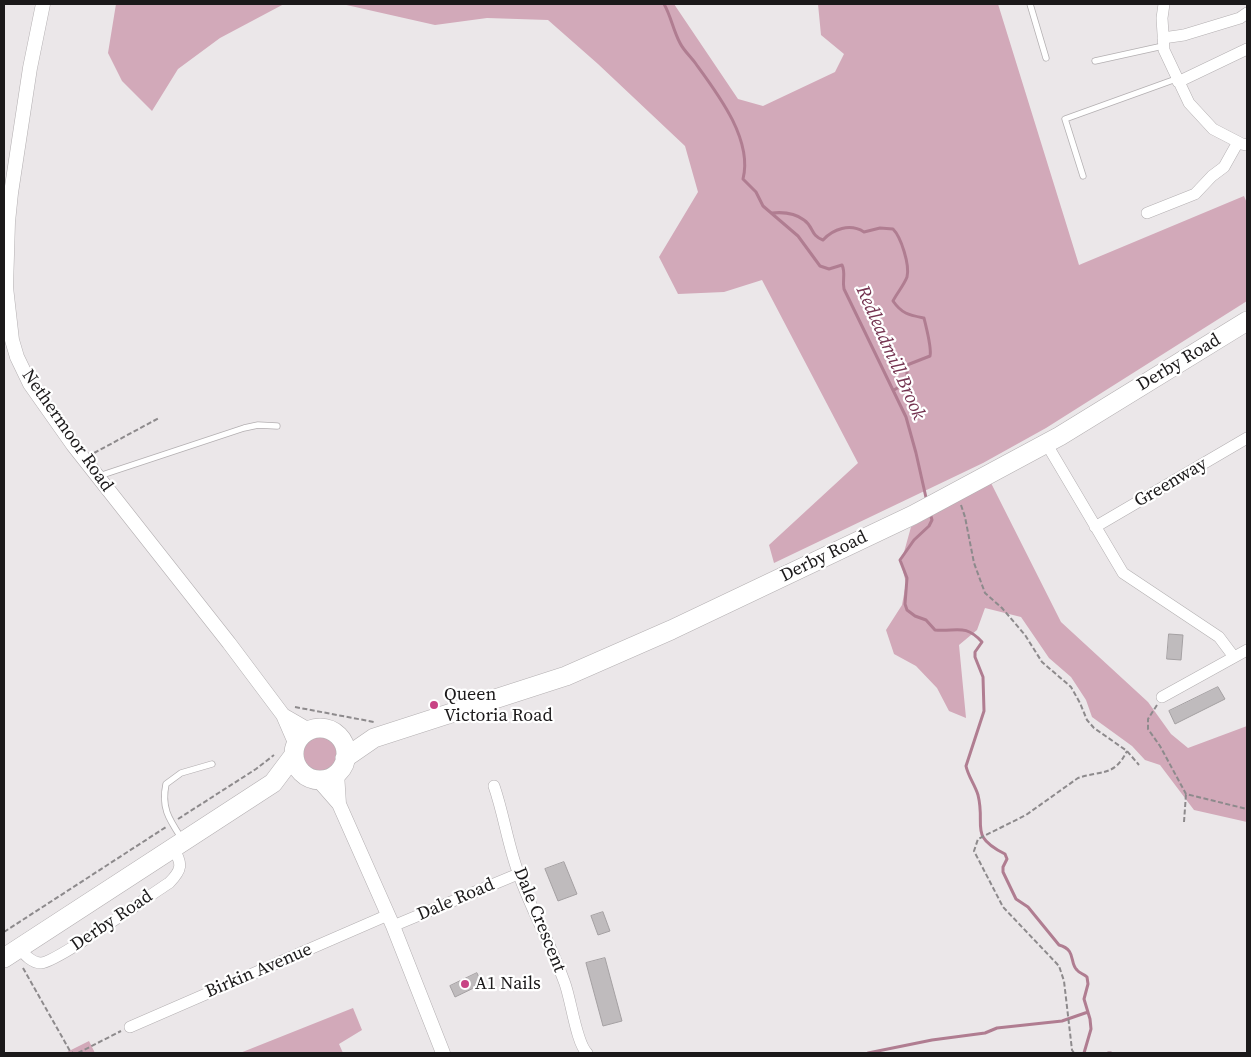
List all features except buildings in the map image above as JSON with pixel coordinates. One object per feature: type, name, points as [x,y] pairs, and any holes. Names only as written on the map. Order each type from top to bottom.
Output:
[{"type":"highway","name":"Derby Road","points":[[337,735],[377,730],[566,676],[680,626],[913,515],[1046,443],[1247,321]]},
{"type":"highway","points":[[319,728],[329,730],[337,735],[342,742],[345,750],[341,765],[332,777],[273,783],[289,751],[303,734],[309,730],[319,728]]},
{"type":"highway","name":"Derby Road","points":[[341,765],[377,730]]},
{"type":"highway","points":[[289,751],[298,768],[313,778]]},
{"type":"highway","name":"Derby Road","points":[[17,955],[178,845],[273,783]]},
{"type":"street","name":"Nethermoor Road","points":[[42,4],[11,193],[6,287],[12,340],[17,357],[30,384],[83,459],[229,643],[286,710],[309,730]]},
{"type":"street","points":[[1147,213],[1195,194],[1212,176],[1224,167],[1242,143],[1213,129],[1189,103],[1164,50],[1162,18],[1164,4]]},
{"type":"street","points":[[1163,42],[1240,18],[1247,13]]},
{"type":"street","points":[[1177,80],[1247,49]]},
{"type":"street","name":"Greenway","points":[[1095,527],[1247,438]]},
{"type":"street","points":[[1046,443],[1123,573],[1219,637],[1234,657]]},
{"type":"street","points":[[1162,697],[1247,650]]},
{"type":"street","name":"Nethermoor Road","points":[[286,710],[289,751]]},
{"type":"street","points":[[339,804],[341,765]]},
{"type":"street","points":[[313,778],[339,804],[391,921],[443,1053]]},
{"type":"street","name":"Dale Crescent","points":[[494,786],[518,874],[564,981],[582,1049],[587,1053]]},
{"type":"street","name":"Derby Road","points":[[17,955],[41,963],[52,960],[169,883],[178,874],[180,864],[178,845]]},
{"type":"street","name":"Dale Road","points":[[391,921],[518,874]]},
{"type":"street","name":"Birkin Avenue","points":[[130,1027],[391,921]]},
{"type":"lane","points":[[1030,4],[1046,58]]},
{"type":"lane","points":[[1095,61],[1163,42]]},
{"type":"lane","points":[[1083,176],[1065,119],[1177,80]]},
{"type":"lane","points":[[98,477],[244,428],[258,425],[277,426]]},
{"type":"lane","points":[[178,845],[163,798],[166,784],[182,773],[212,764]]},
{"type":"path","points":[[83,459],[159,418]]},
{"type":"path","points":[[956,491],[965,517],[974,563],[985,593],[1002,608],[1025,635],[1042,662],[1071,687],[1087,720],[1094,728],[1127,751],[1139,765]]},
{"type":"path","points":[[1162,697],[1148,719],[1148,730],[1160,746],[1186,794],[1184,822]]},
{"type":"path","points":[[286,710],[377,730]]},
{"type":"path","points":[[4,932],[256,769],[289,751]]},
{"type":"path","points":[[1074,1053],[1072,1050],[1064,981],[1059,966],[1003,907],[974,851],[978,839],[1026,815],[1078,778],[1104,773],[1121,764],[1127,751]]},
{"type":"path","points":[[1186,794],[1247,809]]},
{"type":"path","points":[[17,955],[70,1051],[73,1053]]},
{"type":"path","points":[[78,1053],[130,1027]]},
{"type":"shaded area","points":[[116,4],[284,4],[220,38],[178,69],[152,111],[122,81],[108,53]]},
{"type":"shaded area","points":[[342,4],[674,4],[738,99],[763,106],[835,72],[844,54],[821,35],[818,4],[998,4],[1079,265],[1244,196],[1247,203],[1247,301],[1046,428],[983,463],[774,563],[769,545],[858,463],[762,280],[724,292],[678,294],[659,257],[698,192],[685,146],[548,20],[487,18],[435,25]]},
{"type":"shaded area","points":[[991,483],[1061,622],[1148,702],[1171,734],[1188,748],[1247,726],[1247,822],[1194,810],[1160,765],[1145,760],[1132,746],[1092,717],[1086,700],[1071,677],[1049,658],[1021,617],[985,608],[977,630],[959,645],[966,718],[949,711],[937,688],[916,666],[894,654],[886,630],[902,605],[906,583],[901,563],[911,527]]},
{"type":"shaded area","points":[[320,735],[333,741],[339,754],[333,767],[320,773],[307,767],[301,754],[307,741]]},
{"type":"shaded area","points":[[353,1008],[362,1030],[339,1044],[343,1053],[240,1053]]},
{"type":"shaded area","points":[[89,1041],[95,1053],[65,1053]]},
{"type":"waterway","name":"Redleadmill Brook","points":[[664,4],[682,46],[714,89],[738,133],[745,164],[743,179],[756,192],[763,206],[798,236],[820,266],[829,269],[842,265],[844,289],[906,417],[927,502]]},
{"type":"waterway","points":[[772,213],[797,216],[807,223],[816,236],[823,240],[842,228],[859,229],[864,232],[880,228],[893,229],[896,233],[904,252],[908,272],[906,280],[893,301],[906,313],[924,318],[930,356],[907,365],[907,382],[894,390]]},
{"type":"waterway","name":"Redleadmill Brook","points":[[930,513],[932,520],[929,526],[914,540],[900,560],[907,578],[905,604],[907,610],[915,616],[926,620],[935,630],[965,630],[982,642],[975,652],[975,657],[983,677],[984,711],[966,766],[978,795],[982,835],[986,841],[1005,854],[1007,859],[1003,872],[1016,899],[1028,907],[1059,945],[1068,950],[1075,967],[1087,977],[1088,984],[1084,999],[1091,1029],[1084,1053]]},
{"type":"waterway","points":[[868,1053],[932,1040],[985,1033],[997,1028],[1062,1021],[1088,1012]]},
{"type":"place","name":"Queen Victoria Road","points":[[434,705]]},
{"type":"place","name":"A1 Nails","points":[[465,984]]}]
